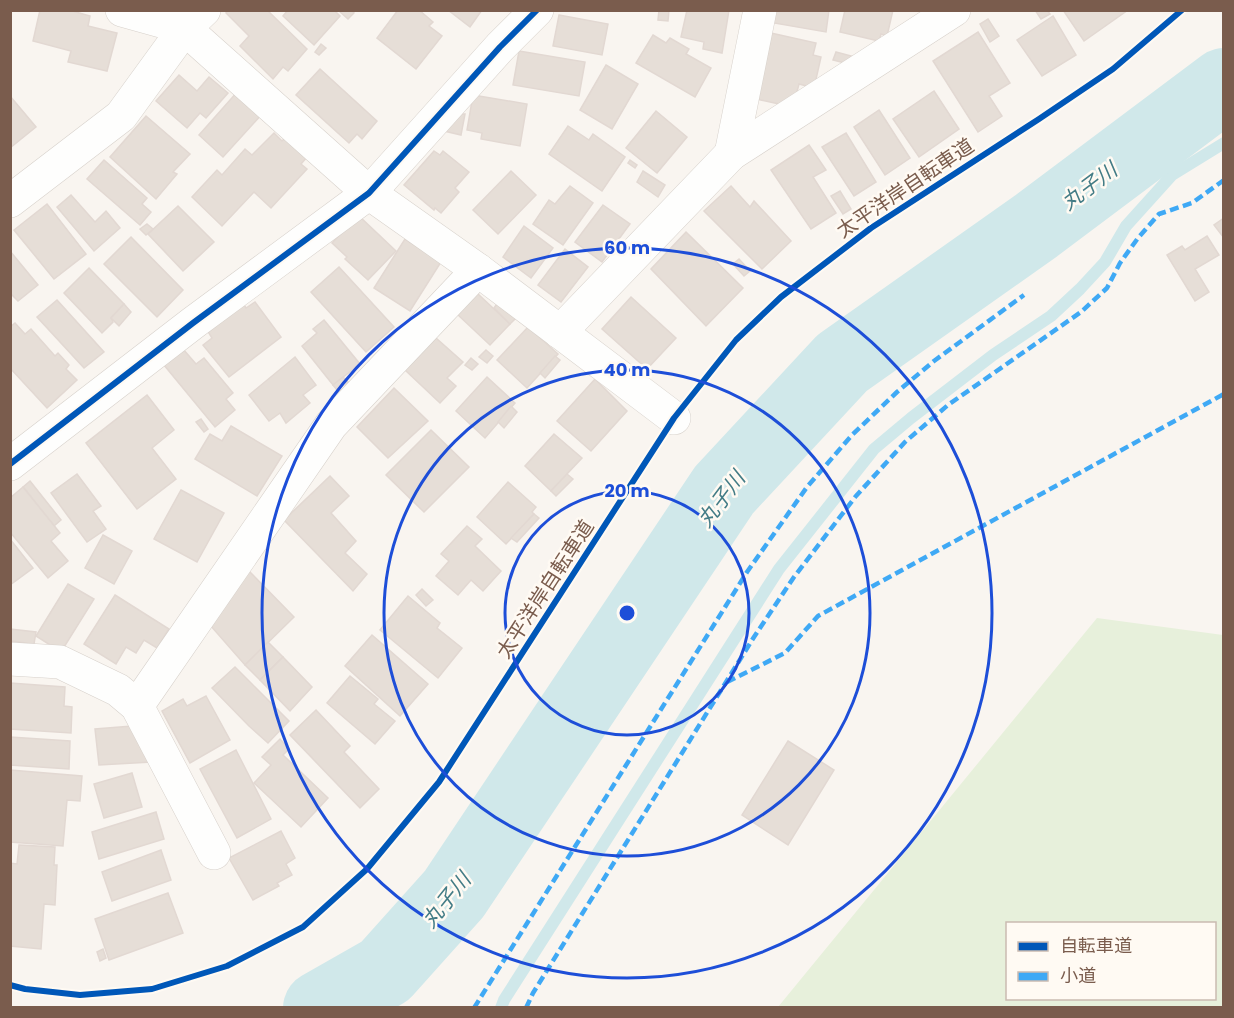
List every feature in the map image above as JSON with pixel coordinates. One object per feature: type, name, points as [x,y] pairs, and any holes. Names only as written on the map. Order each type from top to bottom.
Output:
[{"type":"street","points":[[122,10],[194,19],[369,193],[478,270],[674,418]]},
{"type":"street","points":[[10,464],[193,323],[369,193],[500,47],[537,10]]},
{"type":"street","points":[[731,154],[760,10]]},
{"type":"street","points":[[560,333],[731,154],[954,10]]},
{"type":"street","points":[[10,201],[121,116],[194,19]]},
{"type":"street","points":[[137,706],[332,425],[478,270]]},
{"type":"street","points":[[10,658],[60,662],[118,690],[137,706],[214,853]]},
{"type":"green space","points":[[1097,618],[1223,635],[1223,1007],[778,1007]]},
{"type":"building","points":[[40,10],[69,10],[90,16],[88,26],[117,33],[107,71],[68,62],[71,51],[33,41]]},
{"type":"building","points":[[228,10],[267,10],[307,49],[288,71],[283,67],[273,79],[240,46],[249,36],[226,13]]},
{"type":"building","points":[[288,10],[334,10],[340,16],[314,45],[283,16]]},
{"type":"building","points":[[338,10],[352,10],[354,13],[348,19]]},
{"type":"building","points":[[398,10],[419,10],[433,22],[429,26],[442,36],[416,69],[377,38]]},
{"type":"building","points":[[448,10],[482,10],[470,27]]},
{"type":"building","points":[[659,10],[669,10],[668,21],[658,20]]},
{"type":"building","points":[[687,10],[729,10],[722,53],[703,49],[704,42],[681,37]]},
{"type":"building","points":[[776,10],[829,10],[826,32],[774,23]]},
{"type":"building","points":[[845,10],[893,10],[887,36],[881,34],[879,41],[840,32]]},
{"type":"building","points":[[1035,10],[1047,10],[1050,14],[1041,19]]},
{"type":"building","points":[[1063,10],[1128,10],[1084,41]]},
{"type":"building","points":[[559,15],[608,24],[602,55],[553,46]]},
{"type":"building","points":[[1053,16],[1076,55],[1042,76],[1017,40]]},
{"type":"building","points":[[988,19],[999,36],[990,42],[980,24]]},
{"type":"building","points":[[978,32],[1010,83],[989,96],[1002,116],[978,132],[933,61]]},
{"type":"building","points":[[771,33],[816,43],[813,55],[821,57],[814,88],[799,84],[793,107],[756,99]]},
{"type":"building","points":[[653,35],[666,43],[670,38],[689,49],[686,54],[711,68],[695,97],[636,63]]},
{"type":"building","points":[[321,44],[326,48],[319,55],[315,52]]},
{"type":"building","points":[[519,51],[585,62],[579,96],[513,85]]},
{"type":"building","points":[[836,52],[855,57],[853,65],[833,60]]},
{"type":"building","points":[[606,65],[638,84],[612,129],[580,110]]},
{"type":"building","points":[[320,69],[377,121],[362,139],[357,134],[349,143],[296,95]]},
{"type":"building","points":[[179,75],[197,91],[209,77],[228,93],[206,118],[200,113],[187,128],[156,101]]},
{"type":"building","points":[[238,91],[263,113],[223,157],[199,135]]},
{"type":"building","points":[[934,91],[959,129],[919,157],[893,119]]},
{"type":"building","points":[[473,95],[527,104],[520,146],[481,139],[482,133],[467,130]]},
{"type":"building","points":[[10,96],[36,127],[10,148]]},
{"type":"building","points":[[879,110],[910,158],[885,175],[854,127]]},
{"type":"building","points":[[656,111],[687,137],[657,173],[626,148]]},
{"type":"building","points":[[459,114],[465,114],[461,135],[444,131]]},
{"type":"building","points":[[146,116],[190,154],[173,172],[177,174],[156,199],[110,157]]},
{"type":"building","points":[[568,126],[589,140],[593,134],[625,157],[602,191],[549,154]]},
{"type":"building","points":[[274,133],[282,141],[286,137],[307,157],[301,164],[307,169],[271,208],[254,192],[222,226],[192,197],[217,170],[222,175],[245,149],[252,155]]},
{"type":"building","points":[[846,133],[876,182],[854,196],[822,147]]},
{"type":"building","points":[[809,145],[826,170],[813,177],[836,213],[811,229],[771,170]]},
{"type":"building","points":[[434,151],[440,155],[443,151],[469,172],[455,188],[459,192],[441,213],[435,208],[434,210],[404,185]]},
{"type":"building","points":[[104,160],[147,198],[142,204],[151,212],[140,225],[87,179]]},
{"type":"building","points":[[630,160],[637,165],[635,168],[628,163]]},
{"type":"building","points":[[511,171],[536,195],[498,234],[473,210]]},
{"type":"building","points":[[643,171],[665,185],[658,197],[637,182]]},
{"type":"building","points":[[570,186],[593,203],[563,245],[533,224],[549,200],[555,204]]},
{"type":"building","points":[[731,186],[750,207],[754,201],[791,241],[762,269],[704,211]]},
{"type":"building","points":[[840,191],[851,209],[843,214],[831,196]]},
{"type":"building","points":[[71,195],[95,222],[106,211],[120,228],[94,251],[57,207]]},
{"type":"building","points":[[47,204],[86,254],[54,279],[14,230]]},
{"type":"building","points":[[603,205],[630,224],[602,262],[575,242]]},
{"type":"building","points":[[178,206],[214,242],[183,271],[148,234]]},
{"type":"building","points":[[358,215],[396,251],[368,280],[345,259],[347,257],[332,243]]},
{"type":"building","points":[[1224,218],[1224,238],[1214,225]]},
{"type":"building","points":[[147,224],[153,229],[146,235],[140,229]]},
{"type":"building","points":[[524,226],[553,248],[531,278],[503,257]]},
{"type":"building","points":[[686,232],[743,288],[706,326],[651,269]]},
{"type":"building","points":[[1207,236],[1219,255],[1195,269],[1209,292],[1195,301],[1167,255],[1182,246],[1185,250]]},
{"type":"building","points":[[131,237],[183,290],[157,317],[104,264]]},
{"type":"building","points":[[405,239],[441,262],[410,311],[374,288]]},
{"type":"building","points":[[565,249],[588,267],[561,302],[538,285]]},
{"type":"building","points":[[10,251],[38,285],[18,301],[10,293]]},
{"type":"building","points":[[739,259],[750,271],[744,276],[733,264]]},
{"type":"building","points":[[339,267],[394,327],[366,352],[311,292]]},
{"type":"building","points":[[89,268],[124,304],[111,318],[113,322],[102,333],[64,293]]},
{"type":"building","points":[[477,293],[510,324],[490,345],[457,314]]},
{"type":"building","points":[[631,297],[676,338],[647,369],[602,329]]},
{"type":"building","points":[[57,300],[104,352],[84,368],[37,317]]},
{"type":"building","points":[[499,301],[517,317],[510,324],[494,308]]},
{"type":"building","points":[[255,302],[281,337],[229,377],[203,345],[212,338],[207,330],[243,303],[246,308]]},
{"type":"building","points":[[124,304],[131,312],[119,326],[111,318]]},
{"type":"building","points":[[324,320],[360,364],[333,385],[302,346],[317,333],[313,329]]},
{"type":"building","points":[[15,323],[25,334],[31,329],[55,356],[58,353],[69,365],[66,369],[77,380],[47,408],[10,368],[10,327]]},
{"type":"building","points":[[528,327],[558,354],[527,388],[497,360]]},
{"type":"building","points":[[436,338],[463,362],[447,378],[456,386],[440,403],[405,370]]},
{"type":"building","points":[[183,349],[196,364],[204,358],[233,393],[226,399],[235,410],[215,427],[164,365]]},
{"type":"building","points":[[486,350],[493,356],[487,363],[479,357]]},
{"type":"building","points":[[555,356],[560,360],[545,378],[540,373]]},
{"type":"building","points":[[295,357],[316,385],[303,395],[310,403],[286,423],[280,413],[269,421],[249,395]]},
{"type":"building","points":[[471,358],[478,364],[472,370],[465,365]]},
{"type":"building","points":[[343,377],[348,382],[337,390],[333,385]]},
{"type":"building","points":[[487,377],[515,403],[485,438],[456,411]]},
{"type":"building","points":[[595,379],[627,411],[591,451],[557,421]]},
{"type":"building","points":[[394,388],[428,421],[388,458],[357,427]]},
{"type":"building","points":[[147,395],[174,430],[152,448],[176,479],[137,509],[86,443]]},
{"type":"building","points":[[511,406],[517,412],[504,428],[498,422]]},
{"type":"building","points":[[201,419],[208,429],[204,432],[196,422]]},
{"type":"building","points":[[231,426],[282,456],[257,496],[195,459],[210,434],[222,441]]},
{"type":"building","points":[[431,430],[469,467],[424,512],[386,475]]},
{"type":"building","points":[[554,434],[582,458],[551,491],[525,466]]},
{"type":"building","points":[[77,474],[101,506],[93,511],[106,529],[87,542],[51,493]]},
{"type":"building","points":[[567,474],[573,479],[556,496],[551,491]]},
{"type":"building","points":[[330,476],[349,496],[331,513],[356,541],[345,553],[367,574],[353,591],[284,520]]},
{"type":"building","points":[[30,481],[61,520],[54,526],[23,487]]},
{"type":"building","points":[[508,482],[536,507],[532,512],[534,514],[506,544],[477,517]]},
{"type":"building","points":[[23,487],[60,533],[51,541],[68,561],[48,578],[10,532],[10,498]]},
{"type":"building","points":[[181,490],[224,513],[197,562],[154,539]]},
{"type":"building","points":[[534,514],[539,518],[517,542],[511,538]]},
{"type":"building","points":[[467,526],[482,539],[475,546],[501,571],[483,591],[471,580],[458,595],[436,576],[449,561],[441,554]]},
{"type":"building","points":[[103,535],[132,551],[114,584],[85,568]]},
{"type":"building","points":[[10,539],[33,568],[10,585]]},
{"type":"building","points":[[249,571],[294,617],[245,665],[210,625]]},
{"type":"building","points":[[68,584],[94,599],[61,652],[36,636]]},
{"type":"building","points":[[422,589],[433,600],[426,606],[416,595]]},
{"type":"building","points":[[115,595],[169,629],[157,648],[144,640],[136,653],[126,647],[116,664],[84,644]]},
{"type":"building","points":[[408,596],[440,623],[437,628],[462,648],[438,678],[380,630]]},
{"type":"building","points":[[10,629],[36,632],[34,644],[10,641]]},
{"type":"building","points":[[372,635],[428,684],[400,716],[345,666]]},
{"type":"building","points":[[268,642],[283,657],[260,680],[245,665]]},
{"type":"building","points":[[283,657],[312,687],[290,711],[260,680]]},
{"type":"building","points":[[235,667],[289,721],[268,743],[212,688]]},
{"type":"building","points":[[350,676],[378,699],[374,704],[395,721],[375,744],[327,703]]},
{"type":"building","points":[[10,683],[65,687],[64,706],[72,707],[71,733],[10,729]]},
{"type":"building","points":[[206,696],[230,740],[190,763],[162,711],[183,699],[187,706]]},
{"type":"building","points":[[316,710],[350,746],[344,752],[379,789],[360,808],[290,735]]},
{"type":"building","points":[[132,726],[151,762],[99,765],[95,729]]},
{"type":"building","points":[[10,737],[70,741],[69,769],[10,765]]},
{"type":"building","points":[[280,739],[289,749],[283,755],[328,798],[301,827],[254,783],[271,765],[262,757]]},
{"type":"building","points":[[788,741],[834,770],[788,845],[742,815]]},
{"type":"building","points":[[236,750],[271,819],[237,838],[200,769]]},
{"type":"building","points":[[10,770],[82,776],[80,801],[67,800],[63,846],[10,842]]},
{"type":"building","points":[[132,773],[142,807],[104,818],[94,784]]},
{"type":"building","points":[[156,812],[164,839],[99,859],[92,832]]},
{"type":"building","points":[[281,831],[295,858],[286,864],[292,875],[277,883],[279,886],[253,900],[229,858]]},
{"type":"building","points":[[19,845],[55,847],[54,865],[57,865],[55,905],[44,904],[41,949],[10,946],[10,863],[17,864]]},
{"type":"building","points":[[161,850],[171,880],[112,901],[102,872]]},
{"type":"building","points":[[168,893],[183,933],[109,960],[95,919]]},
{"type":"building","points":[[103,949],[106,958],[100,961],[97,952]]},
{"type":"waterway","name":"丸子川","points":[[320,1008],[385,971],[454,894],[724,490],[842,363],[1036,226],[1224,85]]},
{"type":"waterway","points":[[501,1008],[779,569],[874,449],[993,355],[1051,316],[1105,262],[1126,226],[1172,175],[1224,143]]},
{"type":"marked path","points":[[526,1008],[533,993],[754,637],[794,577],[856,496],[905,442],[948,405],[1081,312],[1107,288],[1120,263],[1159,214],[1192,203],[1224,180]]},
{"type":"marked path","points":[[474,1008],[747,572],[807,487],[852,435],[897,392],[934,361],[1024,295]]},
{"type":"marked path","points":[[727,682],[785,653],[818,616],[1224,394]]},
{"type":"cycle path","points":[[10,464],[193,323],[369,193],[500,47],[537,10]]},
{"type":"cycle path","name":"太平洋岸自転車道","points":[[10,985],[25,989],[80,995],[152,989],[227,966],[303,927],[367,869],[439,782],[674,418],[736,340],[781,297],[871,228],[1113,69],[1182,10]]}]
